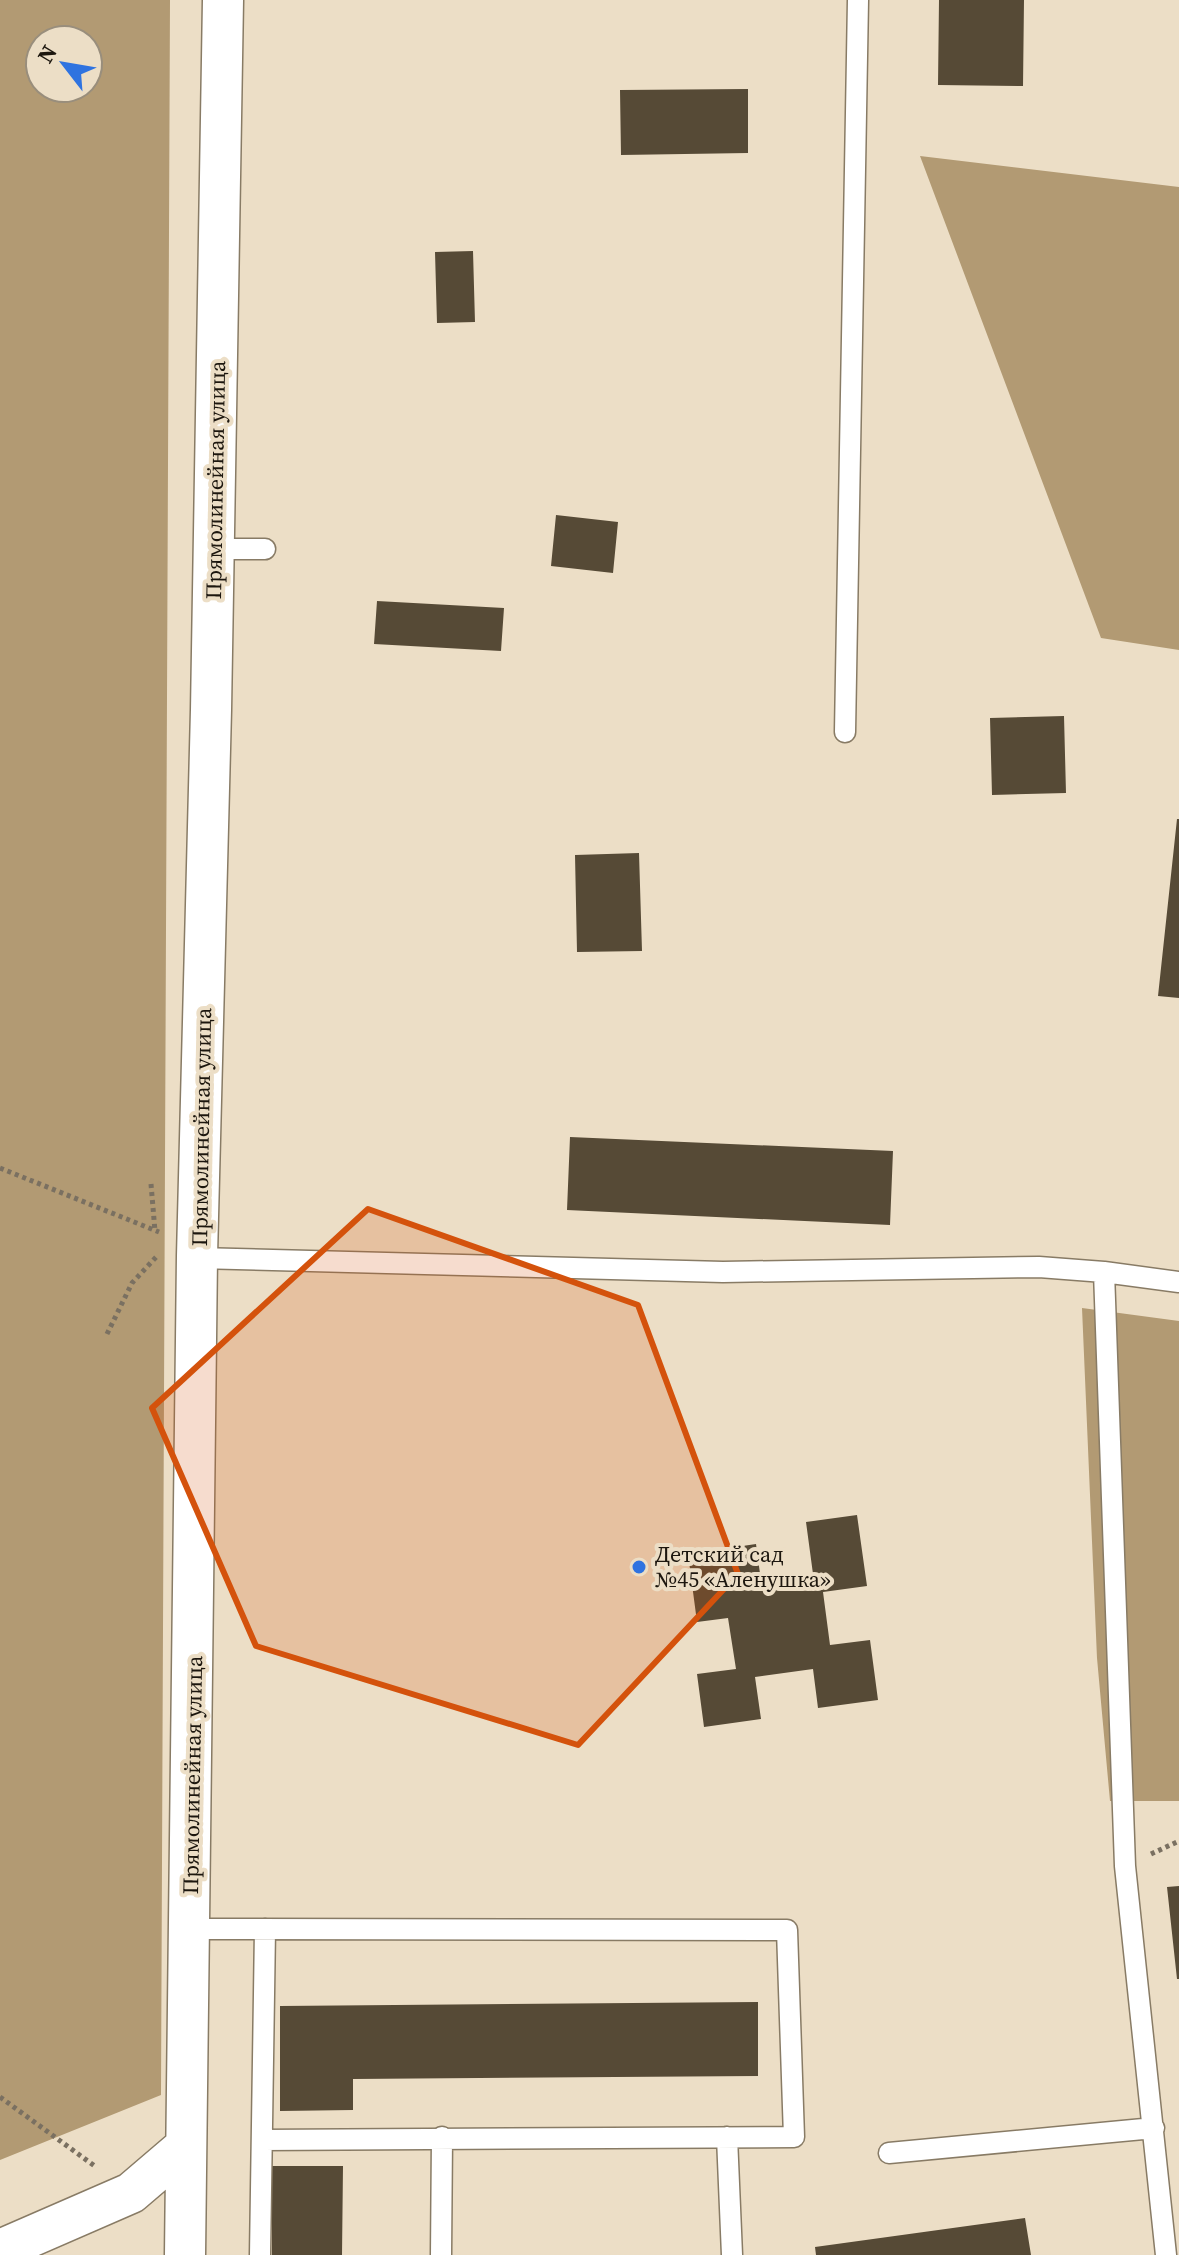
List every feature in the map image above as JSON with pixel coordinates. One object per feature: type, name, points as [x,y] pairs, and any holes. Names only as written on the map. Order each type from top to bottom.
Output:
[{"type":"street","name":"Прямолинейная улица","points":[[185,2255],[197,1254],[223,0]]},
{"type":"street","points":[[0,2250],[131,2193],[186,2146]]},
{"type":"lane","points":[[845,732],[858,0]]},
{"type":"lane","points":[[214,549],[265,549]]},
{"type":"lane","points":[[197,1254],[723,1272],[1039,1267],[1179,1282]]},
{"type":"lane","points":[[1104,1272],[1125,1866],[1166,2255]]},
{"type":"lane","points":[[190,1929],[787,1930],[794,2137],[262,2140]]},
{"type":"lane","points":[[260,2255],[265,1929]]},
{"type":"lane","points":[[889,2153],[1154,2128]]},
{"type":"lane","points":[[441,2255],[442,2137]]},
{"type":"lane","points":[[727,2137],[732,2255]]},
{"type":"path","points":[[0,1168],[155,1231],[197,1254]]},
{"type":"path","points":[[151,1184],[158,1254]]},
{"type":"path","points":[[107,1334],[132,1283],[158,1254],[197,1254]]},
{"type":"path","points":[[0,2097],[131,2193]]},
{"type":"highlighted area","points":[[368,1209],[638,1305],[738,1574],[578,1745],[256,1646],[152,1408]]},
{"type":"shaded area","points":[[0,0],[170,0],[161,2095],[0,2160]]},
{"type":"shaded area","points":[[920,156],[1179,187],[1179,650],[1101,638]]},
{"type":"shaded area","points":[[1082,1308],[1179,1321],[1179,1801],[1110,1801],[1097,1658]]},
{"type":"building","points":[[939,0],[1024,0],[1023,86],[938,85]]},
{"type":"building","points":[[748,89],[748,153],[621,155],[620,90]]},
{"type":"building","points":[[473,251],[475,322],[437,323],[435,252]]},
{"type":"building","points":[[556,515],[618,522],[613,573],[551,566]]},
{"type":"building","points":[[377,601],[504,608],[501,651],[374,644]]},
{"type":"building","points":[[1064,716],[1066,793],[992,795],[990,718]]},
{"type":"building","points":[[1179,819],[1179,998],[1158,996]]},
{"type":"building","points":[[639,853],[642,951],[577,952],[575,855]]},
{"type":"building","points":[[570,1137],[893,1151],[890,1225],[567,1210]]},
{"type":"building","points":[[857,1515],[867,1586],[823,1592],[830,1645],[870,1640],[878,1700],[818,1708],[813,1669],[755,1677],[761,1719],[704,1727],[697,1674],[736,1669],[728,1618],[697,1622],[688,1554],[756,1544],[761,1581],[813,1574],[806,1522]]},
{"type":"building","points":[[1179,1886],[1179,1979],[1177,1979],[1167,1887]]},
{"type":"building","points":[[758,2002],[758,2076],[353,2079],[353,2110],[280,2111],[280,2006]]},
{"type":"building","points":[[272,2166],[343,2166],[342,2255],[272,2255]]},
{"type":"building","points":[[1025,2218],[1031,2255],[816,2255],[815,2247]]},
{"type":"place","name":"Детский сад №45 «Аленушка»","points":[[639,1567]]}]
